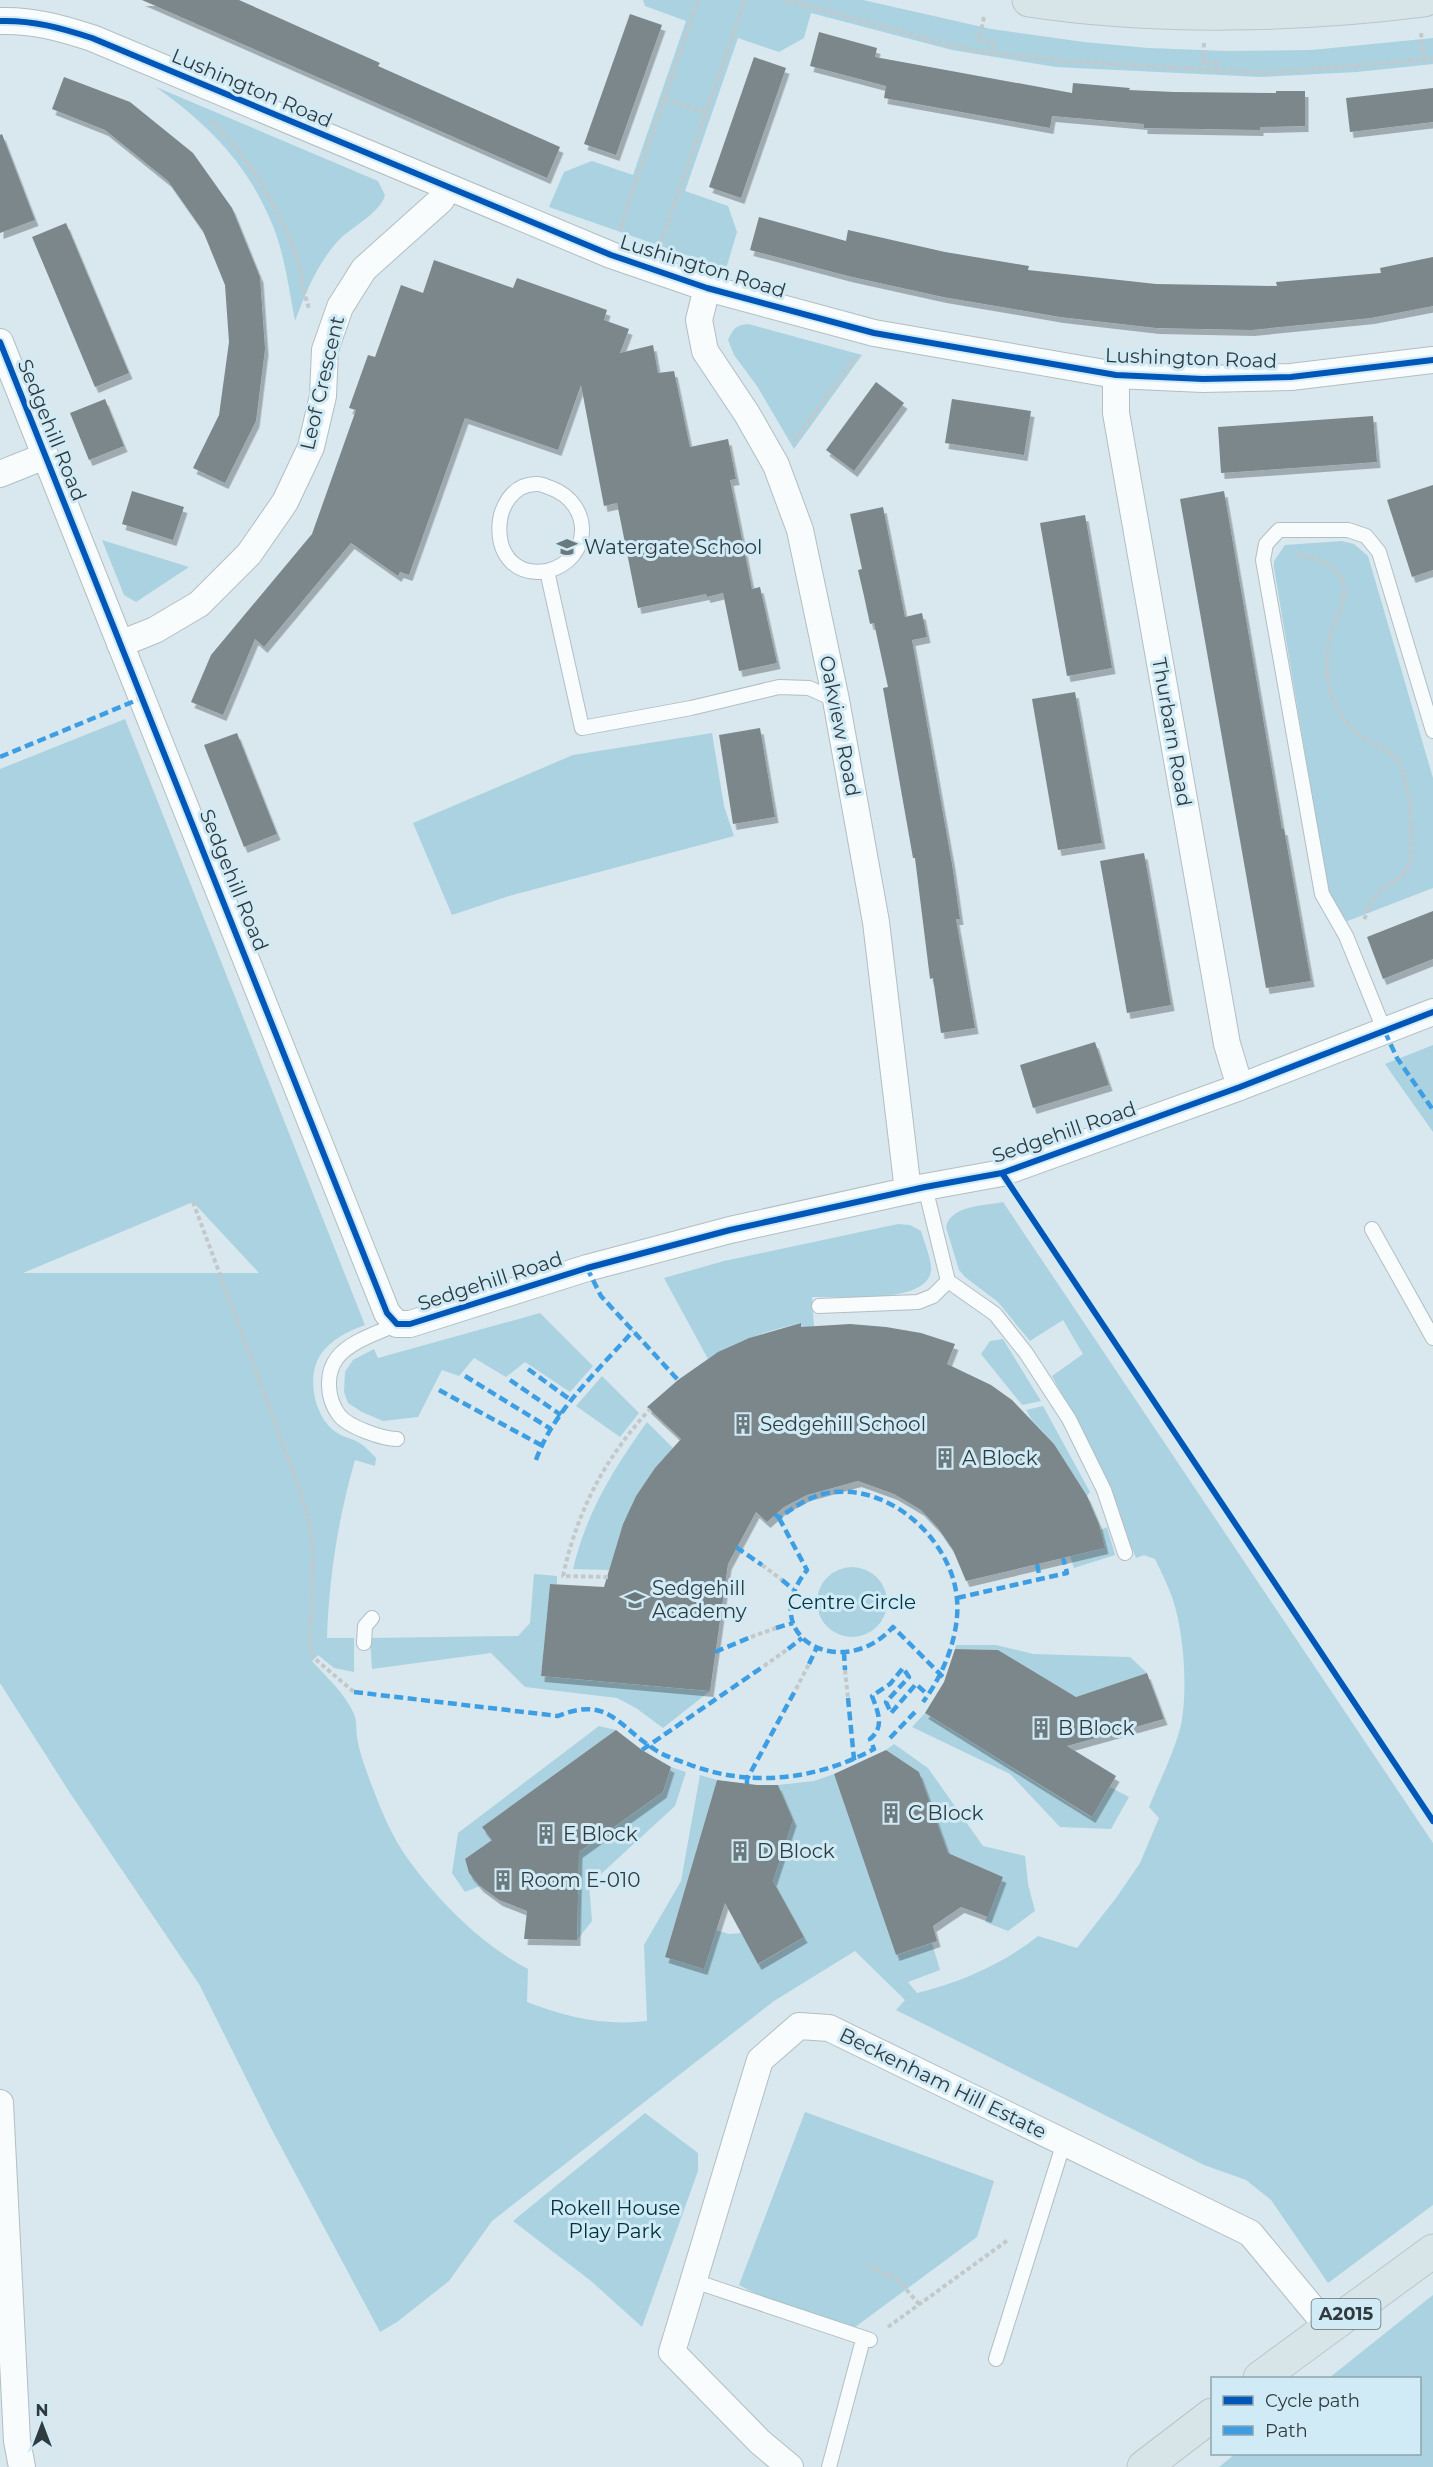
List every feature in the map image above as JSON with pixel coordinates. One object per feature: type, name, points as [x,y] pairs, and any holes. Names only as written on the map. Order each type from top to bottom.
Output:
[{"type":"main road","points":[[1029,0],[1113,9],[1191,12],[1321,8],[1424,0]]},
{"type":"main road","name":"A2015","points":[[1263,2377],[1433,2251]]},
{"type":"main road","points":[[1144,2467],[1211,2416]]},
{"type":"street","name":"Lushington Road","points":[[0,21],[21,20],[57,26],[92,38],[448,188],[653,270],[706,288],[874,333],[1116,375],[1203,379],[1291,377],[1433,360]]},
{"type":"street","name":"Leof Crescent","points":[[120,644],[155,630],[199,604],[255,546],[285,502],[311,447],[323,396],[326,350],[340,307],[364,269],[441,200],[448,188]]},
{"type":"street","name":"Oakview Road","points":[[706,288],[699,320],[705,351],[747,414],[776,465],[800,530],[836,700],[876,922],[917,1189]]},
{"type":"street","name":"Sedgehill Road","points":[[0,342],[228,909],[387,1313],[397,1324],[410,1324],[587,1268],[708,1236],[917,1189],[1002,1173],[1240,1087],[1433,1012]]},
{"type":"street","name":"Thurbarn Road","points":[[1116,375],[1116,412],[1120,436],[1227,1044],[1240,1087]]},
{"type":"street","points":[[0,474],[45,456]]},
{"type":"street","name":"Beckenham Hill Estate","points":[[790,2467],[760,2442],[672,2352],[760,2060],[799,2026],[829,2028],[1250,2233],[1328,2327]]},
{"type":"street","points":[[0,2103],[6,2354],[22,2467]]},
{"type":"lane","points":[[539,483],[556,490],[572,501],[582,523],[582,541],[576,552],[568,562],[547,571],[535,573],[520,570],[511,562],[499,539],[499,518],[507,499],[522,487],[539,483]]},
{"type":"lane","points":[[1385,1032],[1346,936],[1322,894],[1263,560],[1266,544],[1279,530],[1348,530],[1366,536],[1379,552],[1433,731]]},
{"type":"lane","points":[[547,571],[582,728],[691,708],[779,687],[809,688],[836,700]]},
{"type":"lane","points":[[917,1189],[948,1281],[995,1314],[1026,1353],[1069,1419],[1104,1490],[1125,1553]]},
{"type":"lane","points":[[1372,1229],[1433,1338]]},
{"type":"lane","points":[[819,1306],[918,1302],[933,1296],[948,1281]]},
{"type":"lane","points":[[397,1324],[351,1346],[337,1358],[328,1376],[330,1394],[339,1416],[361,1429],[387,1439],[397,1439]]},
{"type":"lane","points":[[364,1643],[364,1626],[372,1618]]},
{"type":"lane","points":[[996,2359],[1064,2142]]},
{"type":"lane","points":[[694,2281],[865,2343],[829,2467]]},
{"type":"path","points":[[617,238],[698,0]]},
{"type":"path","points":[[653,270],[745,0]]},
{"type":"path","points":[[786,0],[953,46],[1064,61],[1267,73],[1433,59]]},
{"type":"path","points":[[984,17],[979,40],[994,43],[992,53]]},
{"type":"path","points":[[1421,33],[1424,60]]},
{"type":"path","points":[[1204,41],[1203,63],[1217,63],[1217,71]]},
{"type":"path","points":[[664,99],[705,112]]},
{"type":"path","points":[[207,117],[249,162],[280,215],[298,261],[306,300],[326,350]]},
{"type":"path","points":[[776,465],[874,333]]},
{"type":"path","points":[[1266,544],[1330,565],[1339,577],[1345,590],[1344,605],[1329,638],[1326,669],[1331,692],[1339,713],[1350,725],[1395,757],[1402,766],[1405,779],[1410,817],[1410,860],[1405,872],[1373,899],[1363,921],[1346,936]]},
{"type":"path","points":[[193,1202],[296,1479],[310,1524],[313,1554],[310,1647],[314,1658],[354,1692]]},
{"type":"path","points":[[608,1578],[563,1576],[574,1532],[593,1487],[611,1457],[650,1410]]},
{"type":"path","points":[[762,1565],[782,1580]]},
{"type":"path","points":[[751,1637],[776,1628]]},
{"type":"path","points":[[764,1666],[788,1649]]},
{"type":"path","points":[[796,1689],[809,1664]]},
{"type":"path","points":[[845,1670],[848,1698]]},
{"type":"path","points":[[865,2343],[1040,2217]]},
{"type":"path","points":[[869,2266],[897,2279],[919,2304]]},
{"type":"green space","points":[[643,0],[863,0],[991,29],[1148,48],[1228,51],[1311,50],[1433,38],[1433,64],[1357,72],[1261,77],[1056,67],[952,50],[811,13],[804,38],[779,52],[738,38],[685,191],[728,206],[737,232],[726,269],[549,207],[564,172],[592,161],[633,175],[686,21],[645,6]]},
{"type":"green space","points":[[156,87],[378,181],[385,195],[382,202],[342,237],[329,252],[312,280],[295,321],[281,249],[273,226],[252,183],[210,131]]},
{"type":"green space","points":[[748,324],[862,355],[794,449],[757,386],[734,355],[728,340],[735,328]]},
{"type":"green space","points":[[102,540],[189,567],[136,602],[124,595]]},
{"type":"green space","points":[[1342,541],[1354,544],[1368,556],[1433,778],[1433,888],[1345,922],[1329,896],[1274,568],[1274,561],[1285,545]]},
{"type":"green space","points":[[125,719],[365,1325],[343,1335],[325,1349],[315,1368],[313,1379],[316,1402],[326,1422],[336,1432],[361,1444],[376,1458],[375,1466],[355,1460],[339,1526],[330,1593],[327,1638],[354,1638],[354,1672],[334,1668],[318,1655],[312,1661],[341,1692],[354,1714],[358,1742],[366,1770],[396,1841],[433,1891],[462,1921],[494,1947],[528,1969],[527,2002],[586,2019],[616,2022],[647,2021],[644,1945],[681,1881],[700,1775],[717,1780],[665,1957],[716,1930],[729,1934],[741,1933],[759,1964],[804,1937],[773,1881],[792,1820],[778,1785],[814,1781],[834,1774],[896,1955],[932,1943],[940,1970],[908,1982],[917,1993],[981,1971],[1011,1955],[1038,1936],[1077,1948],[1140,1863],[1159,1818],[1149,1807],[1171,1756],[1183,1711],[1182,1643],[1176,1611],[1155,1559],[1144,1555],[1136,1558],[1083,1434],[1052,1376],[1083,1354],[1063,1320],[1030,1341],[998,1302],[959,1270],[946,1227],[949,1220],[961,1210],[1003,1202],[1433,1843],[1433,2205],[1328,2283],[1271,2200],[1246,2180],[1204,2165],[896,2010],[905,2000],[855,1951],[774,2001],[492,2221],[449,2281],[397,2322],[380,2332],[272,2130],[199,1984],[70,1793],[0,1683],[0,769]],"holes":[[[193,1202],[259,1273],[23,1273]]]},
{"type":"green space","points":[[712,733],[724,806],[734,836],[509,896],[452,915],[413,823],[573,755]]},
{"type":"green space","points":[[1433,1045],[1433,1132],[1385,1064]]},
{"type":"green space","points":[[898,1224],[910,1225],[921,1231],[928,1253],[931,1267],[928,1279],[917,1288],[882,1296],[812,1297],[814,1327],[802,1329],[800,1323],[764,1333],[730,1346],[708,1359],[664,1278],[724,1261]]},
{"type":"green space","points":[[540,1313],[593,1366],[570,1392],[525,1362],[506,1377],[474,1358],[459,1376],[442,1370],[418,1417],[383,1421],[348,1403],[344,1392],[345,1372],[353,1360],[374,1349],[378,1358]]},
{"type":"green space","points":[[1003,1339],[1041,1401],[1022,1405],[981,1354],[990,1341]]},
{"type":"green space","points":[[602,1376],[639,1413],[620,1437],[576,1406]]},
{"type":"green space","points":[[1043,1406],[1090,1492],[1087,1496],[1054,1444],[1026,1410]]},
{"type":"green space","points":[[647,1422],[673,1448],[636,1496],[623,1524],[609,1570],[573,1569],[586,1528],[602,1492]]},
{"type":"green space","points":[[1107,1527],[1115,1555],[1074,1568],[1070,1556],[1104,1548],[1100,1530]]},
{"type":"green space","name":"Centre Circle","points":[[852,1567],[865,1570],[877,1577],[884,1589],[887,1602],[884,1615],[877,1627],[865,1634],[852,1637],[839,1634],[827,1627],[820,1615],[817,1602],[820,1589],[827,1577],[839,1570]]},
{"type":"green space","points":[[534,1574],[557,1576],[557,1584],[550,1584],[541,1676],[710,1691],[663,1728],[636,1708],[617,1698],[525,1687],[491,1653],[372,1669],[370,1638],[518,1636],[530,1623]]},
{"type":"green space","points":[[956,1645],[996,1645],[1033,1654],[1130,1657],[1147,1673],[1076,1697],[998,1650],[955,1649]]},
{"type":"green space","points":[[925,1713],[1091,1817],[1110,1787],[1129,1797],[1111,1829],[1060,1827],[1010,1774],[912,1727]]},
{"type":"green space","points":[[599,1726],[616,1730],[482,1827],[492,1840],[465,1860],[469,1873],[480,1886],[465,1892],[452,1873],[458,1833]]},
{"type":"green space","points":[[894,1744],[928,1768],[983,1846],[1025,1856],[1028,1884],[1035,1911],[1008,1931],[985,1922],[1003,1877],[948,1853],[919,1772],[886,1750]]},
{"type":"green space","points":[[671,1767],[686,1772],[675,1806],[589,1885],[592,1921],[577,1940],[579,1852],[663,1792]]},
{"type":"green space","points":[[805,2112],[994,2181],[977,2237],[847,2333],[805,2319],[739,2285]]},
{"type":"green space","name":"Rokell House Play Park","points":[[645,2113],[698,2153],[698,2171],[642,2327],[591,2281],[513,2221]]},
{"type":"green space","points":[[1433,2295],[1433,2467],[1219,2467],[1234,2455],[1421,2455],[1421,2377],[1330,2377]]},
{"type":"building","points":[[142,0],[239,0],[380,63],[378,66],[560,147],[547,178]]},
{"type":"building","points":[[630,14],[662,25],[616,155],[584,144]]},
{"type":"building","points":[[819,32],[877,48],[875,57],[1072,93],[1073,83],[1130,88],[1129,90],[1174,92],[1305,91],[1305,126],[1260,127],[1260,130],[1144,128],[1144,124],[1052,116],[1050,128],[884,98],[886,86],[810,66]]},
{"type":"building","points":[[754,57],[786,68],[741,198],[709,187]]},
{"type":"building","points":[[64,77],[130,102],[193,153],[232,208],[260,277],[265,349],[256,421],[225,483],[193,468],[219,415],[229,342],[225,285],[203,231],[168,181],[105,130],[52,109]]},
{"type":"building","points":[[1433,88],[1433,122],[1350,132],[1346,98]]},
{"type":"building","points":[[2,134],[35,220],[0,233],[0,135]]},
{"type":"building","points":[[759,217],[846,241],[848,230],[945,252],[1029,266],[1028,270],[1156,284],[1277,286],[1276,282],[1381,273],[1380,268],[1433,257],[1433,306],[1371,318],[1251,330],[1156,328],[1060,317],[943,297],[848,276],[750,250]]},
{"type":"building","points":[[66,223],[129,373],[95,387],[32,237]]},
{"type":"building","points":[[434,260],[513,288],[517,278],[607,310],[604,320],[629,329],[620,353],[653,345],[658,373],[674,371],[690,447],[728,439],[736,479],[730,480],[752,589],[760,587],[777,663],[739,671],[723,593],[707,597],[706,594],[638,608],[617,503],[604,506],[581,385],[558,450],[465,418],[409,575],[400,572],[398,576],[351,543],[264,647],[255,639],[223,715],[191,702],[211,655],[312,534],[356,410],[349,408],[368,355],[375,357],[401,285],[423,293]]},
{"type":"building","points":[[876,382],[904,403],[854,471],[826,450]]},
{"type":"building","points":[[105,399],[124,446],[89,460],[70,413]]},
{"type":"building","points":[[952,399],[1031,411],[1024,455],[945,443]]},
{"type":"building","points":[[1373,416],[1377,462],[1221,473],[1218,427]]},
{"type":"building","points":[[1433,485],[1433,570],[1412,577],[1387,500]]},
{"type":"building","points":[[132,491],[184,507],[173,540],[122,524]]},
{"type":"building","points":[[1224,491],[1282,829],[1284,829],[1311,981],[1266,988],[1180,499]]},
{"type":"building","points":[[883,507],[905,617],[922,613],[927,637],[912,640],[952,864],[960,919],[956,919],[975,1028],[941,1033],[933,978],[930,979],[915,858],[913,858],[883,688],[888,687],[874,623],[870,624],[858,570],[862,569],[850,514]]},
{"type":"building","points":[[1085,515],[1112,668],[1067,676],[1040,523]]},
{"type":"building","points":[[1075,692],[1102,843],[1058,850],[1032,699]]},
{"type":"building","points":[[760,728],[775,817],[733,824],[719,735]]},
{"type":"building","points":[[237,733],[277,834],[244,847],[204,745]]},
{"type":"building","points":[[1144,853],[1171,1005],[1127,1013],[1100,861]]},
{"type":"building","points":[[1433,911],[1433,959],[1383,979],[1367,937]]},
{"type":"building","points":[[1095,1042],[1109,1085],[1033,1108],[1020,1065]]},
{"type":"building","points":[[801,1323],[801,1327],[850,1324],[886,1327],[921,1333],[955,1344],[947,1364],[991,1385],[1012,1400],[1054,1444],[1087,1496],[1099,1524],[1105,1548],[966,1581],[953,1550],[938,1528],[921,1510],[894,1494],[858,1481],[807,1495],[784,1507],[767,1522],[756,1512],[728,1564],[710,1691],[541,1676],[550,1584],[604,1587],[623,1524],[636,1496],[655,1468],[681,1439],[647,1407],[678,1380],[718,1352],[749,1338]]},
{"type":"building","name":"B Block","points":[[955,1649],[998,1650],[1076,1697],[1147,1673],[1164,1719],[1067,1746],[1116,1776],[1092,1817],[925,1713],[944,1682]]},
{"type":"building","name":"E Block","points":[[616,1730],[642,1750],[671,1767],[663,1792],[579,1852],[577,1940],[524,1939],[527,1911],[499,1900],[480,1886],[469,1873],[465,1859],[492,1840],[482,1827]]},
{"type":"building","name":"C Block","points":[[886,1750],[919,1772],[948,1853],[1003,1877],[988,1917],[961,1907],[933,1926],[937,1941],[896,1955],[834,1774]]},
{"type":"building","name":"D Block","points":[[717,1780],[778,1785],[793,1820],[773,1881],[804,1937],[758,1964],[725,1903],[704,1969],[665,1957]]},
{"type":"marked path","points":[[0,757],[142,698]]},
{"type":"marked path","points":[[1385,1032],[1397,1058],[1433,1110]]},
{"type":"marked path","points":[[587,1268],[601,1296],[678,1380]]},
{"type":"marked path","points":[[536,1460],[565,1408],[633,1331]]},
{"type":"marked path","points":[[528,1369],[572,1401]]},
{"type":"marked path","points":[[465,1376],[551,1429]]},
{"type":"marked path","points":[[510,1380],[561,1415]]},
{"type":"marked path","points":[[439,1390],[541,1445]]},
{"type":"marked path","points":[[775,1514],[779,1518],[817,1496],[846,1492],[869,1496],[891,1505],[911,1518],[929,1535],[943,1555],[952,1576],[957,1612],[949,1653],[938,1679],[923,1702]]},
{"type":"marked path","points":[[779,1518],[807,1570],[793,1594],[791,1615],[798,1632],[811,1645],[830,1651],[851,1651],[873,1643],[893,1627],[944,1678]]},
{"type":"marked path","points":[[736,1547],[762,1565]]},
{"type":"marked path","points":[[957,1598],[1067,1573],[1063,1558]]},
{"type":"marked path","points":[[1037,1564],[1040,1579]]},
{"type":"marked path","points":[[782,1580],[793,1589]]},
{"type":"marked path","points":[[776,1628],[793,1623]]},
{"type":"marked path","points":[[715,1652],[751,1637]]},
{"type":"marked path","points":[[788,1649],[802,1638]]},
{"type":"marked path","points":[[809,1664],[817,1647]]},
{"type":"marked path","points":[[844,1652],[845,1670]]},
{"type":"marked path","points":[[642,1750],[764,1666]]},
{"type":"marked path","points":[[354,1692],[558,1716],[589,1709],[600,1711],[620,1722],[654,1749],[671,1758],[711,1772],[759,1778],[806,1774],[852,1760],[874,1749],[870,1739],[875,1734],[879,1719],[872,1696],[890,1684],[903,1668],[909,1677],[886,1702],[891,1713],[916,1684],[928,1695]]},
{"type":"marked path","points":[[747,1784],[747,1779],[796,1689]]},
{"type":"marked path","points":[[848,1698],[854,1759],[857,1765]]},
{"type":"marked path","points":[[890,1738],[916,1711]]},
{"type":"cycle path","points":[[0,21],[47,25],[92,38],[611,255],[707,288],[874,333],[1116,375],[1203,379],[1291,377],[1433,360]]},
{"type":"cycle path","points":[[0,342],[387,1313],[397,1324],[410,1324],[587,1268],[730,1230],[925,1187],[1002,1173],[1240,1087],[1433,1012]]},
{"type":"cycle path","points":[[1002,1173],[1433,1821]]},
{"type":"place","name":"Watergate School","points":[[567,547]]},
{"type":"place","name":"Sedgehill School","points":[[743,1424]]},
{"type":"place","name":"A Block","points":[[945,1458]]},
{"type":"place","name":"Sedgehill Academy","points":[[635,1600]]},
{"type":"place","name":"B Block","points":[[1041,1728]]},
{"type":"place","name":"C Block","points":[[891,1813]]},
{"type":"place","name":"E Block","points":[[546,1834]]},
{"type":"place","name":"D Block","points":[[740,1851]]},
{"type":"place","name":"Room E-010","points":[[503,1880]]}]
